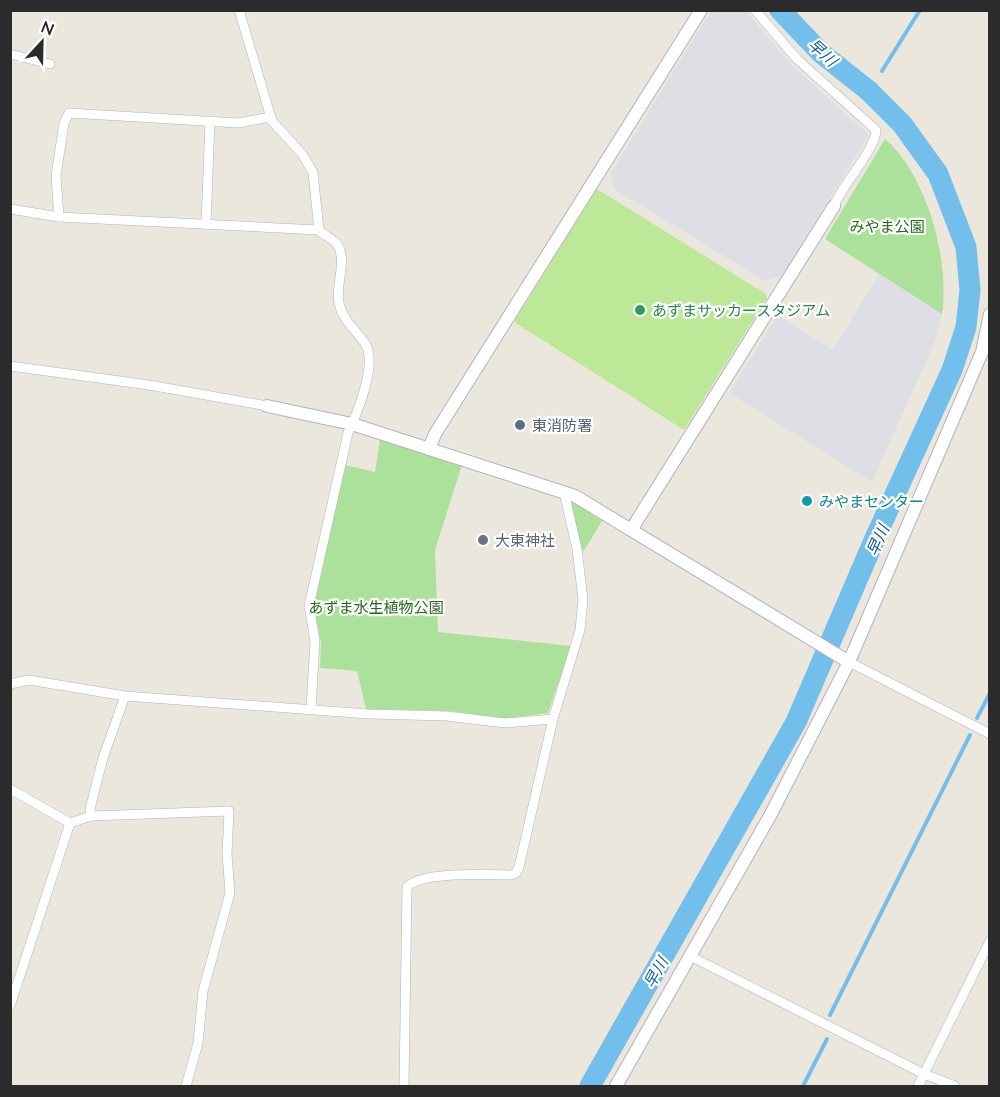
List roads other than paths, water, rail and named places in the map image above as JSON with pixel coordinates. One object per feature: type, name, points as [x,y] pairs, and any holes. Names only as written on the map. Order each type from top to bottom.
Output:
[{"type":"street","points":[[239,10],[271,117],[303,155],[313,173],[319,230]]},
{"type":"street","points":[[429,449],[454,403],[700,10]]},
{"type":"street","points":[[631,530],[872,145],[876,130],[797,59],[754,10]]},
{"type":"street","points":[[10,54],[50,64]]},
{"type":"street","points":[[59,217],[56,176],[65,116],[69,113],[250,123],[271,117]]},
{"type":"street","points":[[206,224],[210,121]]},
{"type":"street","points":[[10,209],[59,217],[319,230],[336,243],[339,250],[339,305],[344,318],[368,351],[369,367],[357,417],[345,444],[309,606],[315,641],[310,709]]},
{"type":"street","points":[[616,1086],[771,814],[846,660],[982,352],[989,321]]},
{"type":"street","points":[[10,366],[149,385],[352,424],[564,492],[581,499],[846,660],[990,734]]},
{"type":"street","points":[[404,1086],[407,887],[414,881],[440,877],[516,873],[553,719],[580,630],[583,600],[577,549],[564,492]]},
{"type":"street","points":[[10,684],[29,680],[125,696],[369,714],[447,716],[505,723],[553,719]]},
{"type":"street","points":[[91,816],[90,809],[103,758],[125,696]]},
{"type":"street","points":[[10,789],[70,823],[91,816],[229,811],[227,854],[230,893],[203,991],[198,1043],[186,1086]]},
{"type":"street","points":[[10,1006],[70,823]]},
{"type":"street","points":[[918,1086],[990,942]]},
{"type":"street","points":[[690,956],[924,1074],[956,1086]]},
{"type":"waterway","name":"早川","points":[[590,1086],[796,722],[876,536],[952,370],[966,327],[970,290],[966,247],[938,174],[902,124],[869,91],[821,53],[780,10]]},
{"type":"waterway","points":[[882,71],[920,10]]},
{"type":"waterway","points":[[869,91],[873,83]]},
{"type":"waterway","points":[[977,718],[990,693]]},
{"type":"waterway","points":[[830,1015],[970,735]]},
{"type":"waterway","points":[[803,1086],[827,1039]]},
{"type":"place","name":"あずまサッカースタジアム","points":[[640,310]]},
{"type":"place","name":"東消防署","points":[[520,425]]},
{"type":"place","name":"みやまセンター","points":[[807,501]]},
{"type":"place","name":"大東神社","points":[[483,540]]},
{"type":"park label","name":"みやま公園","points":[[887,226]]},
{"type":"park label","name":"あずま水生植物公園","points":[[376,607]]}]
